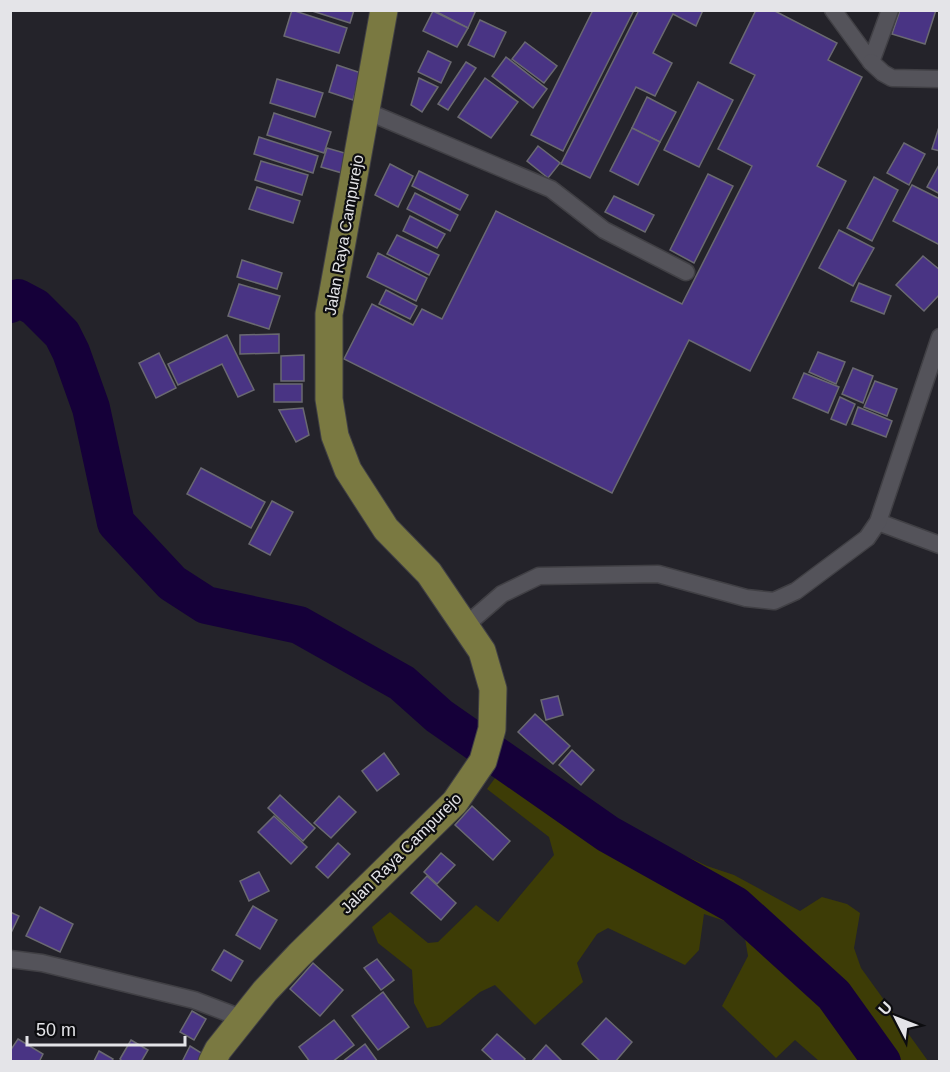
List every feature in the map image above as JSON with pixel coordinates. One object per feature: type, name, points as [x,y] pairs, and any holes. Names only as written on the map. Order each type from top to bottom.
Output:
[{"type":"main road","name":"Jalan Raya Campurejo","points":[[212,1062],[218,1050],[265,991],[455,802],[483,761],[492,729],[493,689],[482,651],[429,573],[386,529],[348,470],[335,436],[329,399],[329,314],[384,10]]},
{"type":"street","points":[[833,10],[871,62],[883,73],[892,78],[939,79]]},
{"type":"street","points":[[871,62],[890,10]]},
{"type":"street","points":[[366,111],[551,189],[604,230],[686,272]]},
{"type":"street","points":[[465,626],[502,594],[539,576],[658,574],[746,598],[774,601],[796,591],[867,538],[878,522],[939,337]]},
{"type":"street","points":[[878,522],[939,545]]},
{"type":"street","points":[[10,959],[42,963],[194,1000],[243,1019]]},
{"type":"shaded area","points":[[512,755],[572,799],[586,799],[644,836],[707,866],[734,875],[800,911],[822,897],[847,904],[860,913],[854,948],[861,968],[928,1061],[819,1061],[795,1040],[776,1058],[722,1006],[748,956],[743,927],[704,914],[699,950],[685,965],[608,928],[597,934],[577,963],[583,982],[535,1025],[495,985],[480,992],[440,1025],[427,1028],[414,1003],[412,970],[378,943],[372,927],[390,912],[428,943],[438,942],[476,905],[498,922],[554,855],[549,837],[487,789]]},
{"type":"building","points":[[292,10],[347,28],[339,53],[284,36]]},
{"type":"building","points":[[309,10],[354,10],[350,23]]},
{"type":"building","points":[[433,10],[476,10],[468,28]]},
{"type":"building","points":[[593,10],[634,10],[563,151],[531,135]]},
{"type":"building","points":[[639,10],[703,10],[696,26],[673,14],[653,53],[672,63],[655,96],[636,87],[590,178],[561,164]]},
{"type":"building","points":[[756,10],[773,10],[837,43],[828,60],[862,77],[817,166],[846,181],[750,371],[689,340],[612,493],[344,359],[372,304],[413,325],[422,309],[442,319],[496,211],[682,304],[752,166],[718,149],[755,75],[730,63]]},
{"type":"building","points":[[900,10],[936,10],[925,44],[892,34]]},
{"type":"building","points":[[433,11],[468,28],[457,47],[423,31]]},
{"type":"building","points":[[480,20],[506,32],[494,57],[468,45]]},
{"type":"building","points":[[525,42],[557,66],[544,83],[512,59]]},
{"type":"building","points":[[428,51],[451,62],[441,83],[418,72]]},
{"type":"building","points":[[506,57],[547,89],[533,108],[492,76]]},
{"type":"building","points":[[466,62],[476,68],[448,110],[438,104]]},
{"type":"building","points":[[337,65],[361,73],[353,100],[329,92]]},
{"type":"building","points":[[419,78],[438,87],[422,112],[411,105]]},
{"type":"building","points":[[485,78],[518,102],[491,138],[458,117]]},
{"type":"building","points":[[277,79],[323,93],[315,117],[270,103]]},
{"type":"building","points":[[698,82],[733,100],[699,167],[664,150]]},
{"type":"building","points":[[647,97],[676,112],[660,142],[632,128]]},
{"type":"building","points":[[274,113],[331,132],[324,153],[267,135]]},
{"type":"building","points":[[940,127],[940,151],[932,149]]},
{"type":"building","points":[[632,128],[660,142],[638,185],[610,171]]},
{"type":"building","points":[[259,137],[318,156],[313,173],[254,154]]},
{"type":"building","points":[[904,143],[925,154],[909,185],[887,173]]},
{"type":"building","points":[[538,146],[560,163],[548,178],[527,161]]},
{"type":"building","points":[[327,148],[348,154],[342,173],[321,167]]},
{"type":"building","points":[[261,161],[308,175],[302,195],[255,180]]},
{"type":"building","points":[[940,163],[940,194],[927,187]]},
{"type":"building","points":[[390,164],[413,176],[398,207],[375,195]]},
{"type":"building","points":[[419,171],[468,195],[460,210],[412,186]]},
{"type":"building","points":[[708,174],[733,186],[694,263],[670,250]]},
{"type":"building","points":[[874,177],[898,190],[872,241],[847,228]]},
{"type":"building","points":[[912,185],[940,199],[940,245],[893,221]]},
{"type":"building","points":[[257,187],[300,201],[293,223],[249,209]]},
{"type":"building","points":[[415,193],[458,215],[450,231],[407,209]]},
{"type":"building","points":[[614,196],[654,215],[645,232],[605,212]]},
{"type":"building","points":[[410,216],[445,234],[437,248],[403,231]]},
{"type":"building","points":[[839,230],[874,248],[853,286],[819,268]]},
{"type":"building","points":[[397,235],[439,255],[429,275],[387,254]]},
{"type":"building","points":[[378,253],[427,278],[416,301],[367,277]]},
{"type":"building","points":[[923,256],[940,270],[940,294],[924,311],[896,285]]},
{"type":"building","points":[[242,260],[282,273],[277,289],[237,277]]},
{"type":"building","points":[[859,283],[891,296],[884,314],[851,301]]},
{"type":"building","points":[[239,284],[280,296],[269,329],[228,316]]},
{"type":"building","points":[[386,290],[417,306],[410,319],[379,304]]},
{"type":"building","points":[[279,334],[279,353],[240,354],[240,335]]},
{"type":"building","points":[[227,335],[254,390],[238,397],[222,364],[178,385],[168,364]]},
{"type":"building","points":[[818,352],[845,362],[836,384],[809,372]]},
{"type":"building","points":[[159,353],[176,388],[156,398],[139,363]]},
{"type":"building","points":[[304,355],[304,381],[281,381],[281,356]]},
{"type":"building","points":[[853,368],[873,376],[863,403],[842,394]]},
{"type":"building","points":[[804,373],[839,387],[828,413],[793,398]]},
{"type":"building","points":[[875,381],[897,389],[887,416],[864,407]]},
{"type":"building","points":[[274,384],[302,384],[302,402],[274,402]]},
{"type":"building","points":[[840,397],[855,404],[846,425],[831,419]]},
{"type":"building","points":[[858,407],[892,421],[886,437],[852,424]]},
{"type":"building","points":[[303,408],[309,435],[296,442],[279,410]]},
{"type":"building","points":[[201,468],[265,502],[251,528],[187,494]]},
{"type":"building","points":[[272,501],[293,512],[270,555],[249,544]]},
{"type":"building","points":[[558,696],[563,715],[546,720],[541,700]]},
{"type":"building","points":[[535,714],[570,746],[553,764],[518,732]]},
{"type":"building","points":[[572,750],[594,770],[581,785],[559,765]]},
{"type":"building","points":[[384,753],[399,774],[377,791],[362,771]]},
{"type":"building","points":[[280,795],[315,828],[303,841],[268,808]]},
{"type":"building","points":[[339,796],[356,812],[331,838],[314,823]]},
{"type":"building","points":[[472,806],[510,841],[493,860],[455,825]]},
{"type":"building","points":[[274,816],[307,847],[291,864],[258,832]]},
{"type":"building","points":[[338,843],[350,854],[328,878],[316,867]]},
{"type":"building","points":[[441,853],[455,865],[437,884],[424,872]]},
{"type":"building","points":[[259,872],[269,891],[249,901],[240,881]]},
{"type":"building","points":[[427,876],[456,903],[441,920],[411,893]]},
{"type":"building","points":[[253,906],[277,920],[260,949],[236,935]]},
{"type":"building","points":[[40,907],[73,924],[60,952],[26,936]]},
{"type":"building","points":[[10,912],[19,916],[10,935]]},
{"type":"building","points":[[224,950],[243,961],[231,981],[212,970]]},
{"type":"building","points":[[377,959],[394,980],[381,990],[364,968]]},
{"type":"building","points":[[313,963],[343,990],[320,1016],[290,989]]},
{"type":"building","points":[[383,992],[409,1027],[378,1050],[352,1016]]},
{"type":"building","points":[[192,1011],[206,1019],[194,1040],[180,1032]]},
{"type":"building","points":[[606,1018],[632,1042],[615,1062],[601,1062],[582,1044]]},
{"type":"building","points":[[334,1020],[354,1045],[332,1062],[310,1062],[299,1047]]},
{"type":"building","points":[[497,1034],[525,1059],[523,1062],[495,1062],[482,1050]]},
{"type":"building","points":[[18,1039],[43,1054],[39,1062],[10,1062],[10,1051]]},
{"type":"building","points":[[131,1040],[148,1050],[141,1062],[123,1062],[120,1059]]},
{"type":"building","points":[[365,1044],[378,1062],[342,1062]]},
{"type":"building","points":[[546,1045],[563,1062],[531,1062]]},
{"type":"building","points":[[190,1046],[203,1054],[199,1062],[182,1062]]},
{"type":"building","points":[[99,1051],[113,1059],[111,1062],[94,1061]]},
{"type":"waterway","points":[[10,304],[18,298],[35,307],[62,334],[71,352],[91,408],[116,523],[172,583],[206,605],[299,625],[402,683],[439,716],[608,834],[735,905],[834,995],[882,1062]]}]
